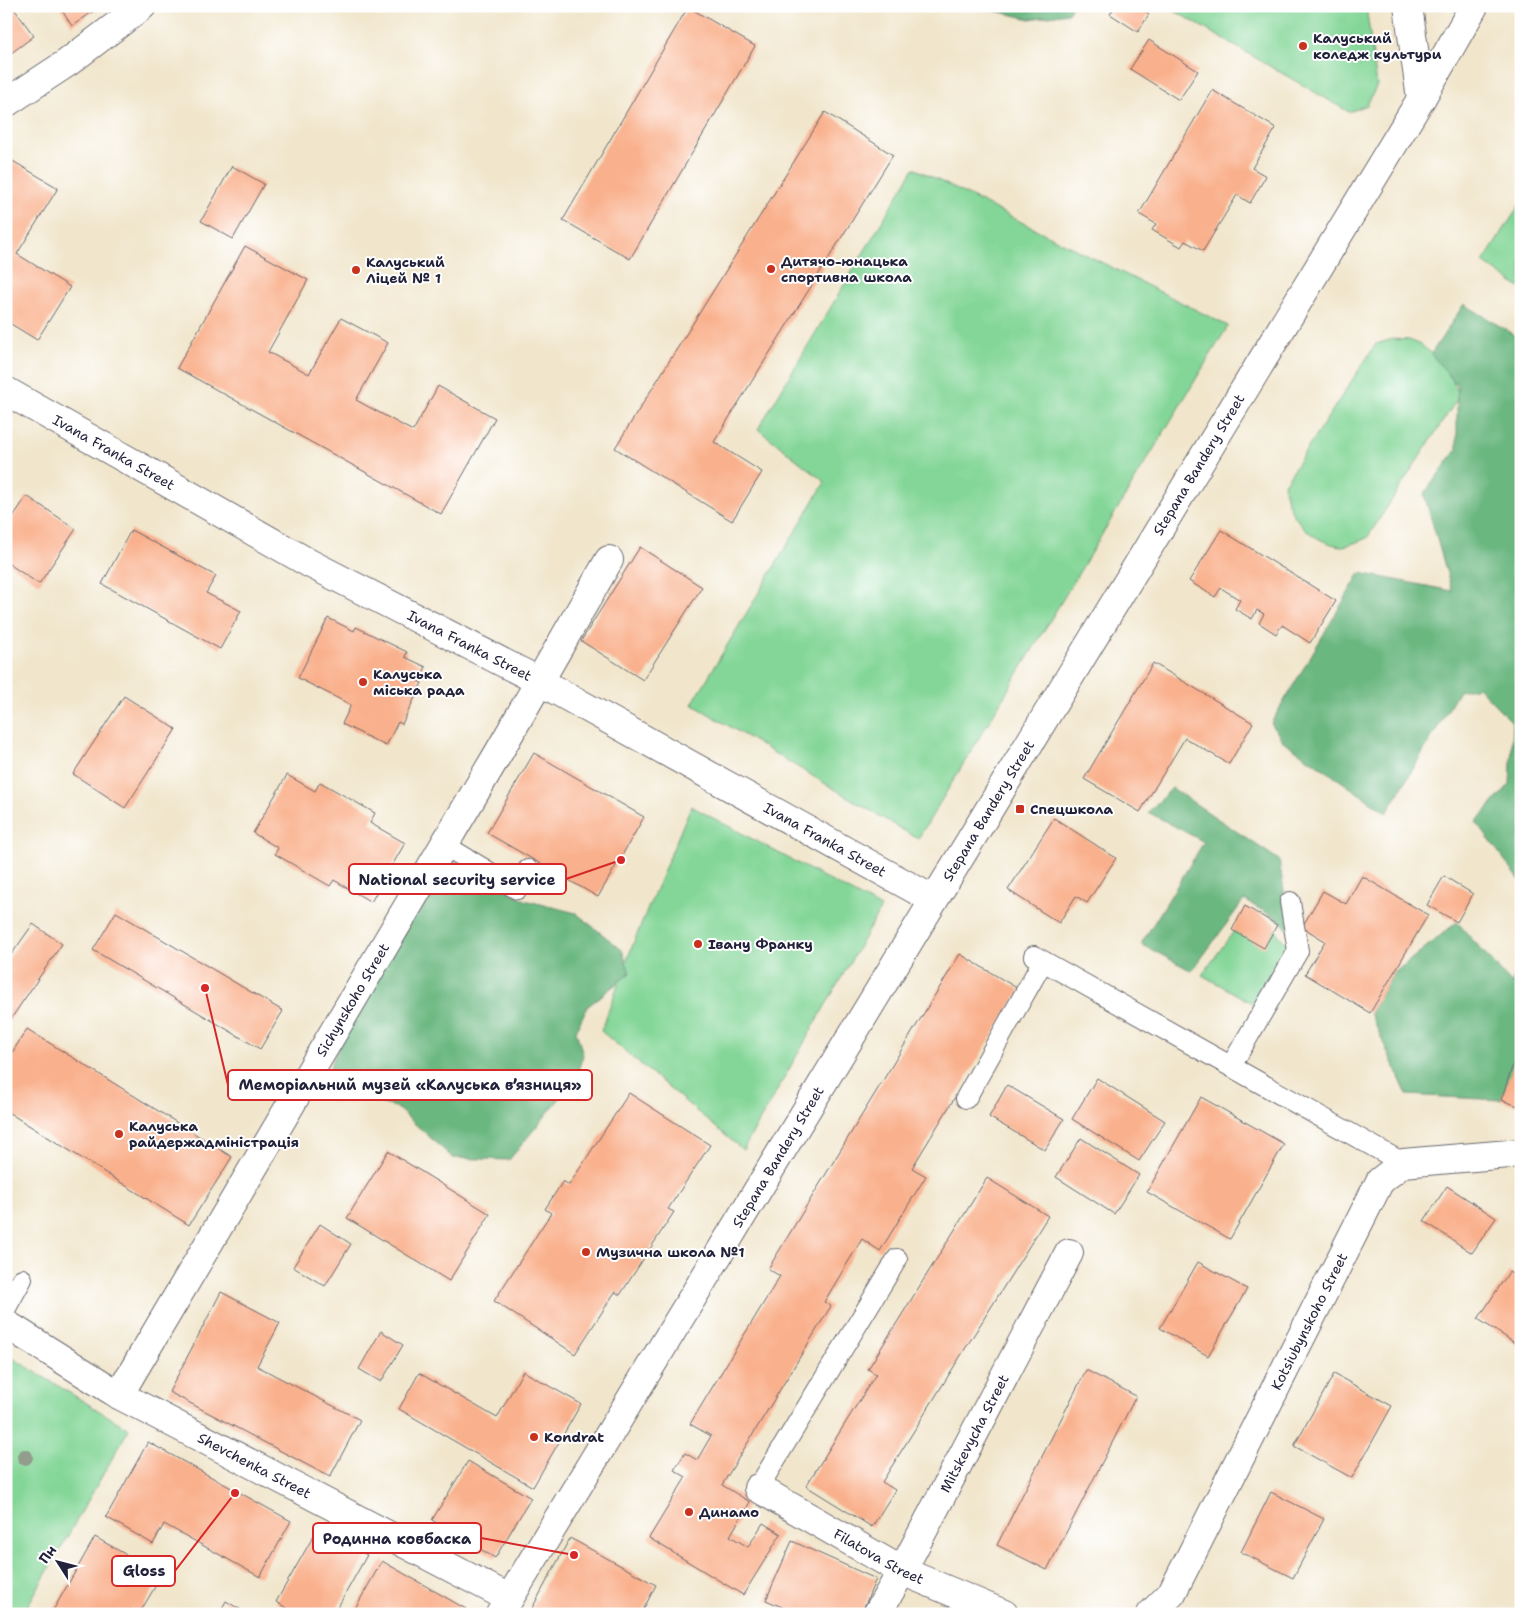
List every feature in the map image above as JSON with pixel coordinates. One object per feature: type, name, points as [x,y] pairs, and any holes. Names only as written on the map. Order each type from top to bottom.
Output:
[{"type":"street","points":[[6,103],[67,63],[142,6]]},
{"type":"street","points":[[1408,6],[1421,99]]},
{"type":"street","name":"Stepana Bandery Street","points":[[505,1606],[1421,99],[1474,6]]},
{"type":"street","name":"Ivana Franka Street","points":[[6,391],[309,562],[539,681],[934,900]]},
{"type":"street","name":"Sichynskoho Street","points":[[119,1394],[444,845],[609,560]]},
{"type":"street","points":[[1403,1163],[1521,1153]]},
{"type":"street","name":"Kotsiubynskoho Street","points":[[1151,1614],[1172,1593],[1380,1180],[1403,1163]]},
{"type":"street","name":"Mitskevycha Street","points":[[877,1614],[902,1571],[1069,1253]]},
{"type":"street","name":"Shevchenka Street","points":[[6,1324],[119,1394],[505,1606]]},
{"type":"street","name":"Filatova Street","points":[[758,1488],[902,1571],[1004,1614]]},
{"type":"lane","points":[[444,845],[517,888],[528,870]]},
{"type":"lane","points":[[1231,1066],[1298,951],[1290,902]]},
{"type":"lane","points":[[966,1098],[1039,959],[1403,1163]]},
{"type":"lane","points":[[758,1488],[897,1259]]},
{"type":"lane","points":[[6,1308],[22,1280]]},
{"type":"green space","points":[[975,6],[1072,6],[1068,13],[1030,19]]},
{"type":"green space","name":"Калуський коледж культури","points":[[1166,6],[1366,6],[1377,85],[1367,105],[1349,112]]},
{"type":"green space","points":[[914,168],[1228,326],[918,839],[692,704],[825,482],[758,429]]},
{"type":"green space","points":[[1521,203],[1521,289],[1483,262]]},
{"type":"green space","points":[[1464,304],[1521,339],[1521,882],[1476,822],[1510,784],[1513,723],[1478,687],[1459,691],[1387,813],[1283,741],[1271,723],[1360,573],[1452,591],[1424,494],[1457,449],[1457,385],[1431,354]]},
{"type":"green space","points":[[1393,339],[1409,340],[1434,355],[1447,371],[1456,389],[1458,398],[1367,538],[1344,546],[1329,543],[1309,533],[1294,516],[1289,506],[1284,484],[1376,344]]},
{"type":"green space","points":[[1172,788],[1279,860],[1291,934],[1281,921],[1244,900],[1192,971],[1141,944],[1204,842],[1148,812]]},
{"type":"green space","points":[[691,806],[881,908],[743,1150],[601,1031],[633,944]]},
{"type":"green space","points":[[447,859],[476,870],[525,900],[576,913],[622,950],[630,973],[587,1007],[576,1031],[583,1055],[575,1080],[509,1160],[453,1158],[396,1107],[345,1095],[330,1066],[352,1019]]},
{"type":"green space","points":[[1247,913],[1274,929],[1292,951],[1259,1007],[1202,975]]},
{"type":"green space","points":[[1457,922],[1512,984],[1521,955],[1521,1045],[1501,1100],[1407,1095],[1370,1013],[1394,973]]},
{"type":"green space","points":[[6,1354],[129,1429],[23,1614],[6,1614]]},
{"type":"building","points":[[6,6],[12,6],[34,36],[6,57]]},
{"type":"building","points":[[59,6],[101,6],[72,26]]},
{"type":"building","points":[[1116,6],[1138,6],[1149,14],[1138,32],[1110,14]]},
{"type":"building","points":[[688,7],[755,46],[630,259],[563,220]]},
{"type":"building","points":[[1149,40],[1198,71],[1179,100],[1130,69]]},
{"type":"building","points":[[1212,90],[1276,128],[1252,168],[1266,176],[1250,203],[1237,195],[1203,251],[1185,241],[1181,247],[1152,230],[1156,224],[1139,214]]},
{"type":"building","name":"Дитячо-юнацька спортивна школа","points":[[825,112],[893,155],[714,442],[762,472],[732,521],[615,448]]},
{"type":"building","points":[[6,157],[58,188],[17,254],[70,287],[37,340],[6,321]]},
{"type":"building","points":[[232,166],[264,184],[233,239],[201,221]]},
{"type":"building","points":[[245,246],[308,280],[268,352],[309,374],[341,318],[388,343],[356,400],[413,431],[438,386],[495,418],[441,514],[177,368]]},
{"type":"building","points":[[27,496],[76,529],[39,584],[6,562],[6,527]]},
{"type":"building","points":[[131,530],[216,576],[206,593],[241,611],[220,649],[102,584]]},
{"type":"building","points":[[1221,530],[1336,601],[1310,643],[1282,625],[1276,634],[1259,623],[1264,614],[1257,610],[1252,619],[1235,609],[1240,600],[1221,588],[1215,597],[1189,581]]},
{"type":"building","points":[[640,547],[702,587],[643,680],[581,641]]},
{"type":"building","name":"Калуська міська рада","points":[[328,618],[354,631],[356,627],[407,652],[405,657],[426,667],[418,681],[422,683],[402,724],[398,722],[386,746],[342,724],[351,705],[298,678]]},
{"type":"building","points":[[1153,663],[1253,723],[1229,764],[1185,738],[1140,812],[1084,779]]},
{"type":"building","points":[[124,696],[176,729],[125,808],[73,774]]},
{"type":"building","points":[[534,753],[644,817],[598,897],[487,833]]},
{"type":"building","points":[[287,775],[315,791],[320,782],[375,813],[370,823],[405,843],[371,902],[334,880],[330,886],[275,854],[278,848],[253,833]]},
{"type":"building","points":[[1054,818],[1116,858],[1087,903],[1076,896],[1059,923],[1008,890]]},
{"type":"building","points":[[1362,876],[1428,915],[1370,1013],[1305,974],[1325,941],[1302,927],[1323,891],[1346,904]]},
{"type":"building","points":[[1444,876],[1473,894],[1457,922],[1427,905]]},
{"type":"building","points":[[1245,906],[1277,925],[1264,948],[1232,930]]},
{"type":"building","points":[[116,912],[283,1011],[260,1049],[93,950]]},
{"type":"building","points":[[33,924],[62,944],[6,1026],[6,962]]},
{"type":"building","points":[[960,954],[1020,990],[912,1168],[926,1176],[880,1251],[862,1239],[824,1302],[831,1306],[722,1485],[750,1502],[730,1536],[748,1547],[763,1523],[781,1534],[743,1595],[649,1538],[686,1477],[674,1470],[685,1453],[697,1460],[711,1436],[690,1424],[780,1276],[768,1269]]},
{"type":"building","name":"Калуська райдержадміністрація","points":[[27,1029],[232,1157],[189,1225],[6,1111],[6,1062]]},
{"type":"building","points":[[1521,1044],[1521,1107],[1501,1100]]},
{"type":"building","points":[[1097,1078],[1165,1121],[1139,1161],[1072,1119]]},
{"type":"building","points":[[1007,1085],[1064,1119],[1045,1150],[989,1117]]},
{"type":"building","name":"Музична школа №1","points":[[629,1093],[710,1145],[668,1209],[674,1212],[620,1295],[615,1292],[575,1354],[494,1301],[551,1213],[545,1209],[563,1181],[569,1185]]},
{"type":"building","points":[[1201,1097],[1284,1144],[1230,1239],[1147,1192]]},
{"type":"building","points":[[1081,1138],[1139,1175],[1114,1214],[1056,1177]]},
{"type":"building","points":[[388,1151],[490,1214],[449,1281],[347,1218]]},
{"type":"building","points":[[987,1178],[1048,1216],[882,1482],[895,1490],[872,1527],[806,1486],[876,1374],[868,1369]]},
{"type":"building","points":[[1447,1186],[1496,1218],[1472,1253],[1424,1221]]},
{"type":"building","points":[[320,1224],[351,1244],[325,1286],[293,1267]]},
{"type":"building","points":[[1198,1262],[1247,1289],[1208,1356],[1160,1328]]},
{"type":"building","points":[[1509,1272],[1521,1279],[1521,1347],[1478,1319]]},
{"type":"building","points":[[221,1292],[280,1323],[257,1366],[360,1420],[330,1477],[169,1392]]},
{"type":"building","points":[[381,1331],[403,1345],[381,1382],[359,1369]]},
{"type":"building","points":[[1086,1370],[1136,1396],[1047,1570],[997,1545]]},
{"type":"building","points":[[523,1371],[581,1404],[533,1487],[399,1409],[419,1373],[497,1418]]},
{"type":"building","points":[[1334,1374],[1392,1406],[1352,1478],[1294,1446]]},
{"type":"building","points":[[148,1442],[291,1521],[260,1577],[164,1524],[153,1544],[106,1517]]},
{"type":"building","points":[[468,1461],[531,1498],[495,1558],[432,1520]]},
{"type":"building","points":[[1271,1492],[1324,1519],[1293,1578],[1241,1552]]},
{"type":"building","points":[[318,1528],[367,1555],[334,1614],[297,1614],[276,1602]]},
{"type":"building","points":[[95,1537],[162,1575],[139,1614],[130,1609],[127,1614],[51,1614]]},
{"type":"building","points":[[570,1538],[656,1585],[641,1614],[529,1614]]},
{"type":"building","points":[[792,1541],[876,1579],[861,1614],[798,1614],[766,1600]]},
{"type":"building","points":[[382,1561],[466,1609],[468,1614],[352,1614]]},
{"type":"building","points":[[226,1601],[248,1614],[219,1614]]},
{"type":"place","name":"Калуський коледж культури","points":[[1303,46]]},
{"type":"place","name":"Дитячо-юнацька спортивна школа","points":[[771,269]]},
{"type":"place","name":"Калуський Ліцей № 1","points":[[356,270]]},
{"type":"place","name":"Калуська міська рада","points":[[363,682]]},
{"type":"place","name":"Спецшкола","points":[[1020,809]]},
{"type":"place","name":"National security service","points":[[621,860]]},
{"type":"place","name":"Івану Франку","points":[[698,944]]},
{"type":"place","name":"Меморіальний музей «Калуська в’язниця»","points":[[205,988]]},
{"type":"place","name":"Калуська райдержадміністрація","points":[[119,1134]]},
{"type":"place","name":"Музична школа №1","points":[[586,1252]]},
{"type":"place","name":"Kondrat","points":[[534,1437]]},
{"type":"place","name":"Gloss","points":[[235,1493]]},
{"type":"place","name":"Динамо","points":[[689,1512]]},
{"type":"place","name":"Родинна ковбаска","points":[[574,1555]]}]
